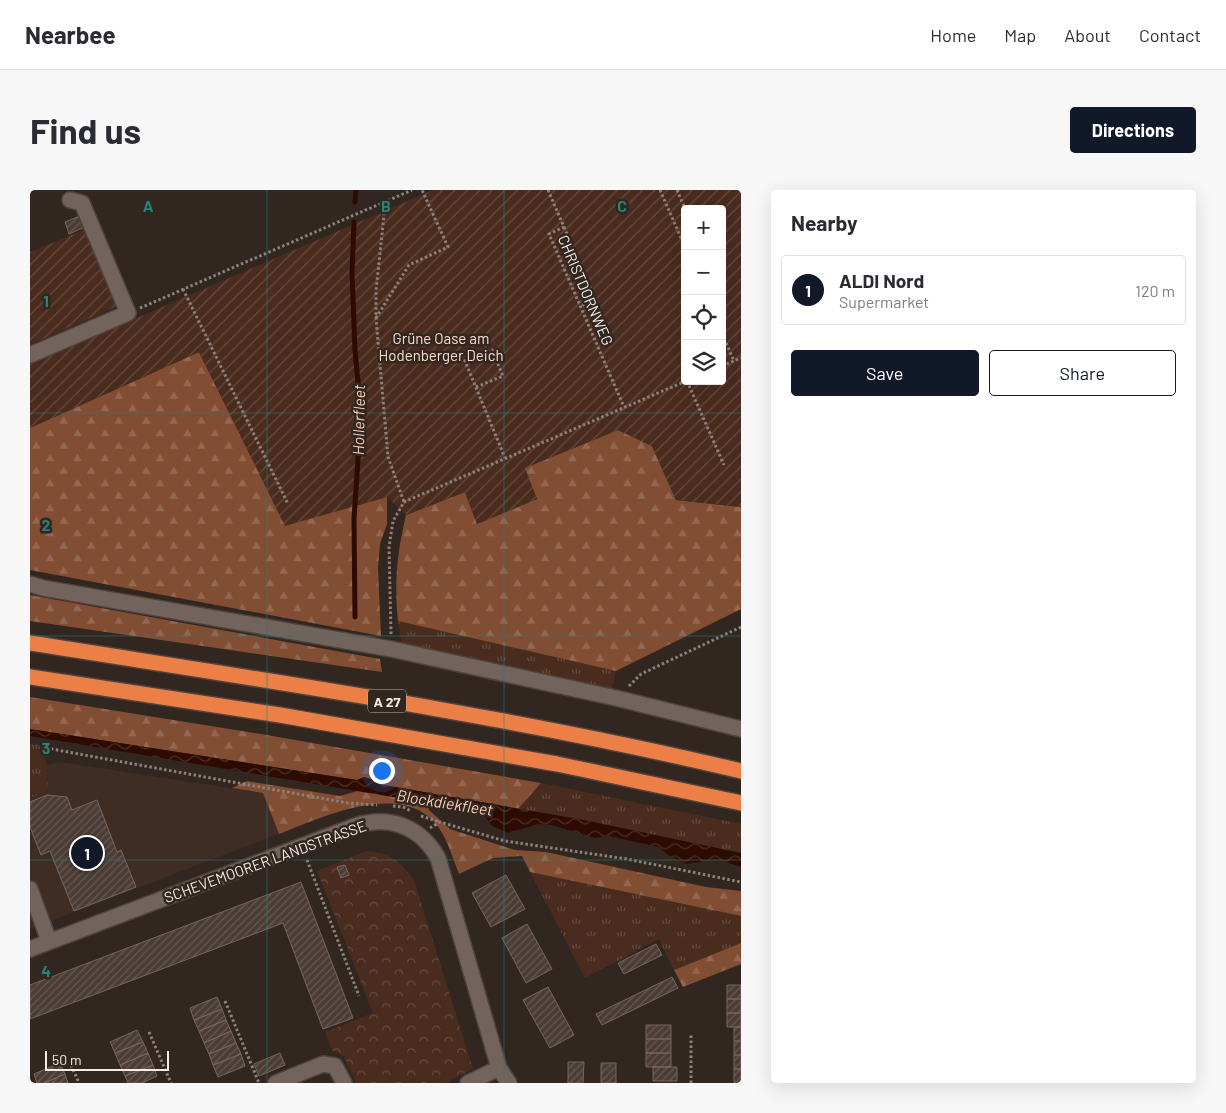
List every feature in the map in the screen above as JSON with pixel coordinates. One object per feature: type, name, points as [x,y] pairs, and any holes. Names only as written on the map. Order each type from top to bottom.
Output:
[{"type":"highway","name":"A 27","points":[[30,643],[335,692],[574,735],[741,771]]},
{"type":"highway","name":"A 27","points":[[30,677],[280,715],[548,762],[741,803]]},
{"type":"street","points":[[30,355],[128,313],[82,203],[70,200]]},
{"type":"street","points":[[30,584],[43,588],[391,649],[616,698],[741,729]]},
{"type":"street","name":"SCHEVEMOORER LANDSTRASSE","points":[[30,949],[360,824],[375,821],[402,824],[419,834],[438,858],[499,1068],[509,1083]]},
{"type":"street","points":[[30,889],[49,942]]},
{"type":"street","points":[[276,1083],[317,1066],[329,1064],[339,1070],[344,1083]]},
{"type":"street","points":[[468,1083],[499,1068]]},
{"type":"path","points":[[128,313],[412,190]]},
{"type":"path","points":[[376,318],[409,265],[448,246],[422,190]]},
{"type":"path","name":"CHRISTDORNWEG","points":[[548,190],[564,227],[549,234],[624,407]]},
{"type":"path","points":[[660,190],[681,238]]},
{"type":"path","points":[[677,190],[684,205]]},
{"type":"path","points":[[381,203],[384,215],[376,292],[376,318],[388,457],[404,502]]},
{"type":"path","points":[[564,227],[596,299],[581,306]]},
{"type":"path","points":[[183,289],[288,504]]},
{"type":"path","points":[[725,340],[734,361]]},
{"type":"path","points":[[476,387],[503,376],[492,350],[465,362],[505,458]]},
{"type":"path","points":[[726,364],[741,358]]},
{"type":"path","points":[[391,649],[389,547],[393,521],[404,502],[681,383]]},
{"type":"path","points":[[689,385],[724,465]]},
{"type":"path","points":[[616,698],[641,674],[741,626]]},
{"type":"path","points":[[46,748],[348,803],[403,807],[423,817],[505,841],[618,858],[741,882]]},
{"type":"path","points":[[419,834],[440,822]]},
{"type":"path","points":[[301,846],[359,996]]},
{"type":"path","points":[[225,1001],[259,1083]]},
{"type":"path","points":[[149,1032],[170,1083]]},
{"type":"path","points":[[691,1033],[691,1083]]},
{"type":"path","points":[[71,1065],[79,1083]]},
{"type":"shaded area","points":[[61,762],[263,793],[279,834],[30,929],[30,798],[48,791],[47,765]]},
{"type":"green space","name":"Grüne Oase am Hodenberger Deich","points":[[433,190],[741,190],[741,507],[676,500],[652,446],[618,430],[525,468],[537,499],[477,524],[465,492],[406,515],[387,497],[285,526],[199,352],[30,428],[30,364]]},
{"type":"green space","points":[[86,229],[117,306],[30,345],[30,252]]},
{"type":"green space","points":[[199,352],[285,525],[387,497],[387,524],[380,544],[378,568],[381,636],[30,570],[30,428]]},
{"type":"green space","points":[[618,430],[652,446],[676,500],[741,507],[741,609],[616,671],[398,621],[397,568],[406,515],[465,492],[477,524],[537,499],[524,468]]},
{"type":"green space","points":[[30,595],[380,659],[382,672],[30,621]]},
{"type":"green space","points":[[398,621],[616,671],[612,689],[402,645]]},
{"type":"green space","points":[[30,697],[261,734],[541,783],[518,809],[378,784],[374,780],[364,777],[357,780],[30,729]]},
{"type":"green space","points":[[30,744],[39,745],[47,765],[48,791],[30,798]]},
{"type":"green space","points":[[247,781],[340,796],[361,790],[428,802],[429,810],[450,829],[515,850],[546,852],[706,887],[741,891],[741,916],[530,872],[522,856],[493,858],[459,874],[448,844],[439,828],[424,813],[405,805],[384,803],[339,811],[279,834],[263,793],[232,788]]},
{"type":"green space","points":[[541,783],[741,824],[741,853],[518,809]]},
{"type":"green space","points":[[367,851],[383,854],[394,859],[404,867],[414,880],[473,1069],[445,1083],[356,1083],[344,1057],[332,1050],[325,1032],[373,1013],[317,871]]},
{"type":"green space","points":[[530,872],[741,916],[741,943],[674,970],[659,939],[585,978]]},
{"type":"green space","points":[[741,943],[741,964],[683,987],[674,970]]},
{"type":"water","name":"Blockdiekfleet","points":[[30,729],[357,780],[364,777],[374,780],[378,784],[584,820],[741,853],[741,867],[717,859],[687,864],[670,856],[659,847],[609,836],[595,838],[551,825],[538,824],[509,833],[492,826],[482,812],[30,736]]},
{"type":"building","points":[[82,215],[87,226],[69,234],[65,222]]},
{"type":"building","points":[[47,795],[67,797],[72,810],[97,800],[117,852],[121,850],[136,887],[74,911],[50,851],[41,855],[30,827],[30,802]]},
{"type":"building","points":[[345,865],[349,875],[341,878],[337,867]]},
{"type":"building","points":[[506,875],[525,909],[491,927],[472,893]]},
{"type":"building","points":[[301,882],[353,1018],[323,1029],[283,923],[30,1019],[30,985]]},
{"type":"building","points":[[527,924],[552,969],[526,983],[502,938]]},
{"type":"building","points":[[656,944],[662,955],[624,974],[618,963]]},
{"type":"building","points":[[672,977],[678,988],[602,1025],[596,1014]]},
{"type":"building","points":[[727,985],[741,985],[741,999],[727,999]]},
{"type":"building","points":[[548,987],[574,1035],[550,1048],[523,1000]]},
{"type":"building","points":[[217,997],[222,1009],[194,1020],[190,1008]]},
{"type":"building","points":[[727,999],[741,999],[741,1013],[727,1013]]},
{"type":"building","points":[[222,1009],[226,1020],[199,1031],[194,1020]]},
{"type":"building","points":[[727,1013],[741,1013],[741,1027],[727,1027]]},
{"type":"building","points":[[226,1020],[231,1031],[204,1043],[199,1031]]},
{"type":"building","points":[[646,1025],[671,1025],[671,1039],[646,1039]]},
{"type":"building","points":[[734,1027],[741,1027],[741,1041],[734,1041]]},
{"type":"building","points":[[137,1030],[143,1042],[115,1053],[110,1042]]},
{"type":"building","points":[[231,1031],[236,1043],[209,1054],[204,1043]]},
{"type":"building","points":[[646,1039],[671,1039],[671,1053],[646,1053]]},
{"type":"building","points":[[734,1041],[741,1041],[741,1055],[734,1055]]},
{"type":"building","points":[[143,1042],[148,1053],[120,1065],[115,1053]]},
{"type":"building","points":[[236,1043],[241,1054],[213,1065],[209,1054]]},
{"type":"building","points":[[148,1053],[153,1065],[125,1076],[120,1065]]},
{"type":"building","points":[[280,1053],[285,1065],[259,1076],[254,1064]]},
{"type":"building","points":[[646,1053],[671,1053],[671,1067],[646,1067]]},
{"type":"building","points":[[241,1054],[245,1066],[218,1077],[213,1065]]},
{"type":"building","points":[[734,1055],[741,1055],[741,1069],[734,1069]]},
{"type":"building","points":[[568,1062],[584,1062],[583,1083],[568,1083]]},
{"type":"building","points":[[60,1063],[65,1074],[44,1083],[37,1083],[34,1074]]},
{"type":"building","points":[[601,1063],[616,1063],[616,1083],[601,1083]]},
{"type":"building","points":[[153,1065],[157,1076],[142,1083],[128,1083],[125,1076]]},
{"type":"building","points":[[653,1067],[677,1067],[677,1081],[653,1081]]},
{"type":"building","points":[[734,1069],[741,1069],[741,1083],[734,1083]]},
{"type":"building","points":[[65,1074],[68,1083],[44,1083]]},
{"type":"waterway","name":"Hollerfleet","points":[[355,202],[356,190]]},
{"type":"waterway","name":"Hollerfleet","points":[[354,222],[352,273],[355,350],[361,414],[354,519],[355,617]]},
{"type":"place","name":"ALDI Nord","points":[[87,853]]}]
